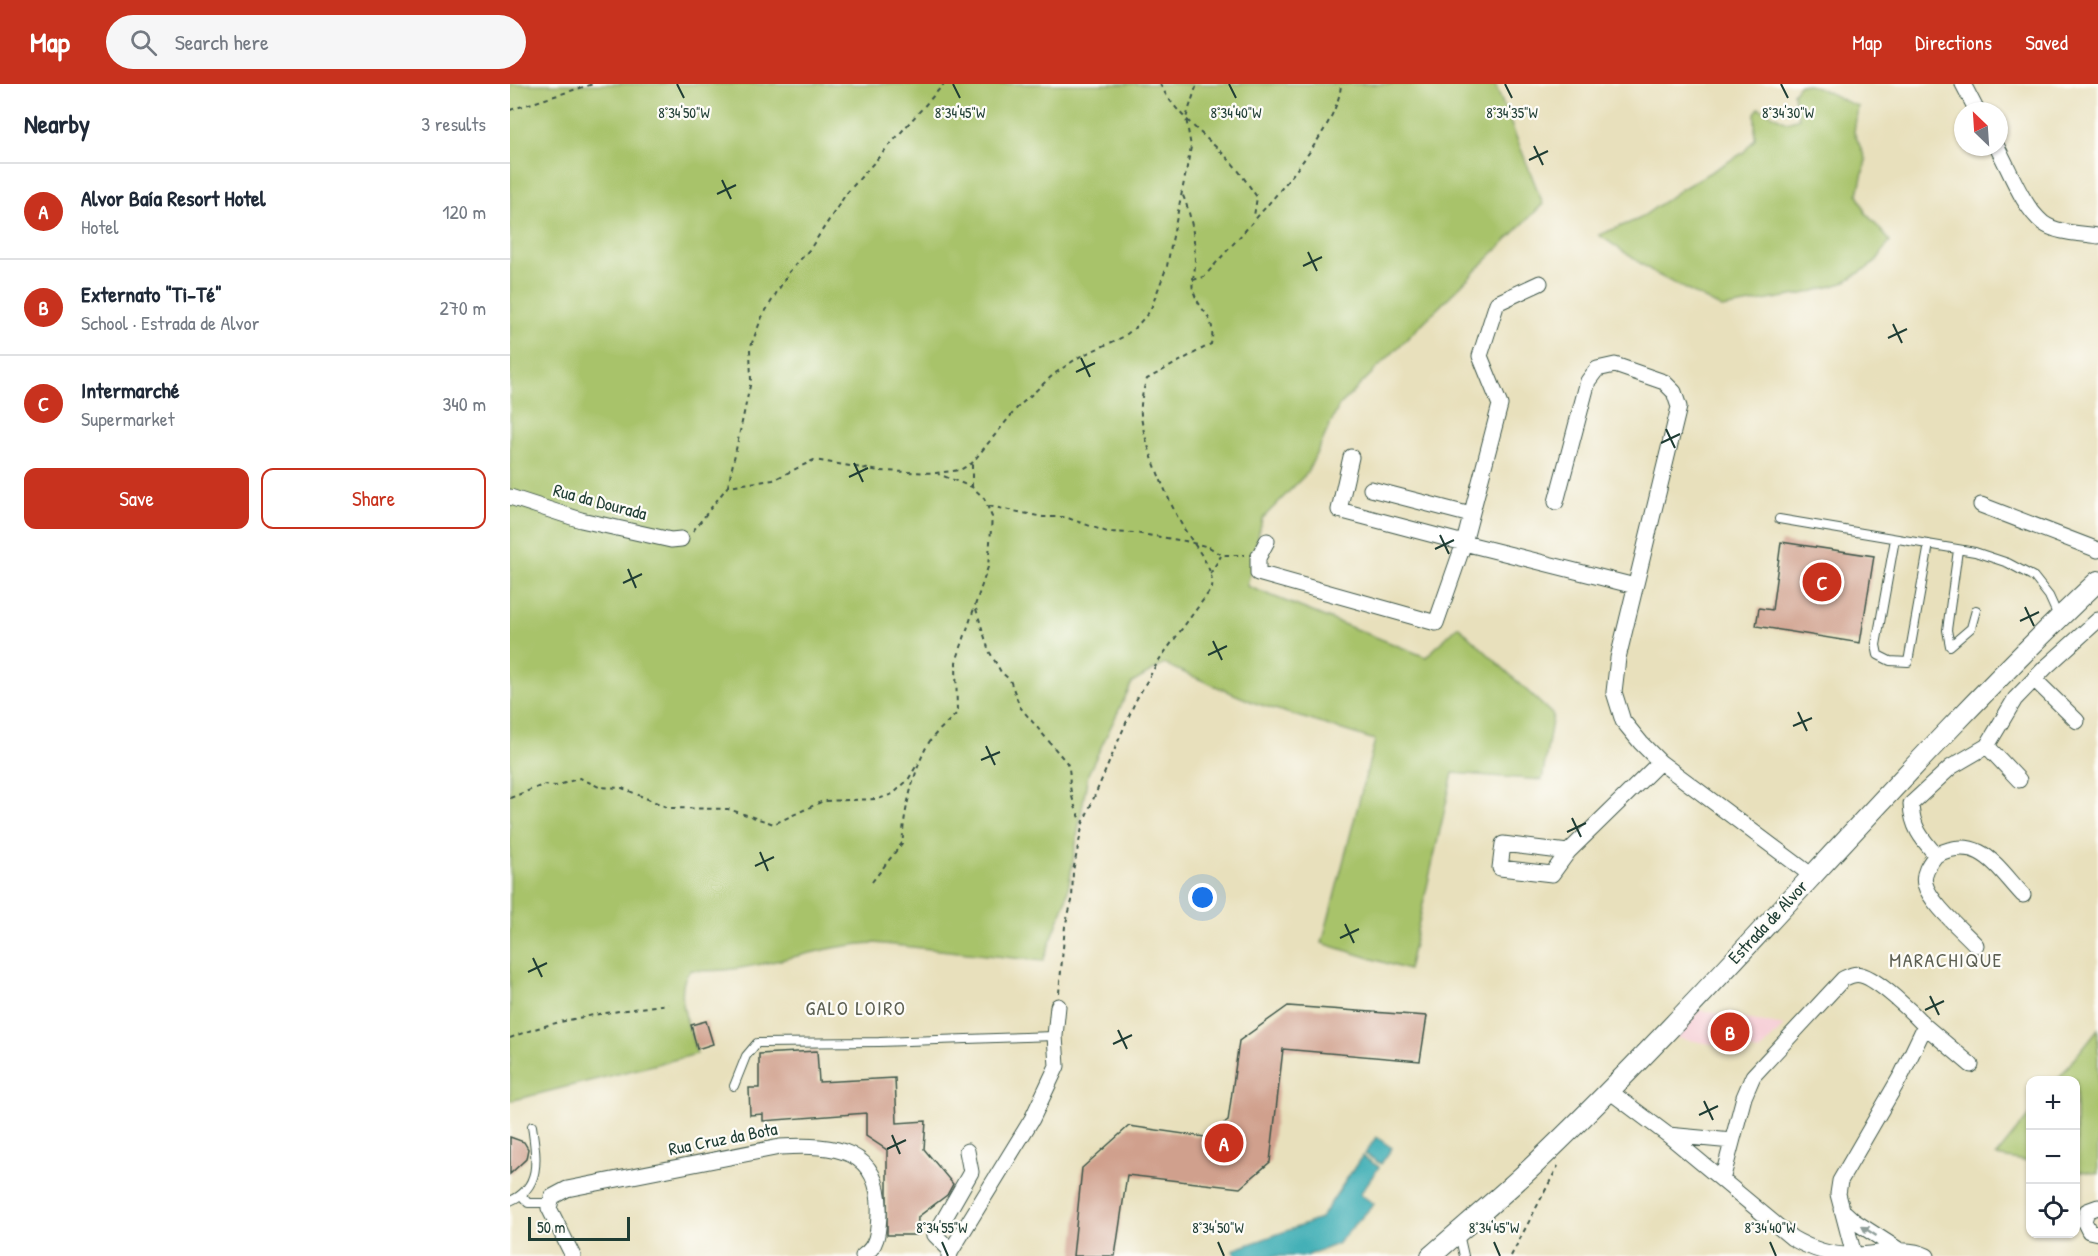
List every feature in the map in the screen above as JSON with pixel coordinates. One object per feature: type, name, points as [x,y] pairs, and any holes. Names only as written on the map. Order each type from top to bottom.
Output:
[{"type":"street","points":[[1962,84],[1972,102]]},
{"type":"street","points":[[2002,156],[2029,206],[2044,223],[2064,231],[2098,236]]},
{"type":"street","points":[[1267,541],[1258,558],[1258,573],[1436,623],[1464,543],[1500,405],[1480,356],[1497,303],[1540,283]]},
{"type":"street","points":[[1556,502],[1588,381],[1597,369],[1615,365],[1664,382],[1674,392],[1679,407],[1618,658],[1614,692],[1623,721],[1660,762],[1811,875]]},
{"type":"street","points":[[1351,458],[1339,510],[1635,586]]},
{"type":"street","points":[[1371,489],[1471,515]]},
{"type":"street","name":"Rua da Dourada","points":[[510,497],[581,520],[671,540],[681,539]]},
{"type":"street","points":[[1981,505],[2098,550]]},
{"type":"street","name":"Estrada de Alvor","points":[[1431,1256],[1548,1150],[1608,1090],[1811,875],[2058,618],[2098,580]]},
{"type":"street","points":[[1936,855],[1919,836],[1911,821],[1911,804],[1951,767],[1987,746],[2015,699],[2098,620]]},
{"type":"street","points":[[2034,679],[2077,721]]},
{"type":"street","points":[[1987,746],[2019,780]]},
{"type":"street","points":[[1568,852],[1660,762]]},
{"type":"street","points":[[1976,945],[1933,899],[1924,883],[1926,867],[1936,855],[1951,847],[1964,846],[1984,853],[2023,895]]},
{"type":"street","points":[[1722,1180],[1743,1097],[1753,1076],[1843,979],[1852,974],[1863,975],[1908,1008],[1925,1026],[1971,1065]]},
{"type":"street","points":[[967,1152],[971,1172],[935,1235],[950,1254],[1032,1119],[1057,1066],[1055,1036],[1058,1006]]},
{"type":"street","points":[[1854,1256],[1838,1194],[1840,1181],[1902,1074],[1925,1026]]},
{"type":"street","points":[[1608,1090],[1668,1135],[1792,1238],[1826,1253],[1854,1256],[1899,1250],[1927,1256]]},
{"type":"street","points":[[1668,1135],[1732,1141]]},
{"type":"street","name":"Rua Cruz da Bota","points":[[549,1203],[557,1194],[579,1186],[780,1147],[831,1147],[861,1161],[872,1172],[878,1185],[878,1231],[874,1245],[863,1256]]},
{"type":"street","points":[[549,1203],[551,1213],[573,1256]]},
{"type":"street","points":[[2098,1207],[2087,1211],[2084,1221],[2089,1231],[2098,1233]]},
{"type":"street","points":[[1841,1209],[1854,1221],[1899,1250]]},
{"type":"lane","points":[[1779,519],[1929,544],[2008,563],[2034,577],[2049,596],[2058,618]]},
{"type":"lane","points":[[1895,539],[1876,645],[1878,655],[1890,661],[1908,662],[1929,544]]},
{"type":"lane","points":[[1958,550],[1947,630],[1950,646],[1971,628],[1976,610]]},
{"type":"lane","points":[[734,1086],[746,1056],[757,1043],[879,1042],[1055,1036]]},
{"type":"lane","points":[[510,1202],[522,1196],[533,1180],[538,1162],[532,1126]]},
{"type":"lane","points":[[522,1196],[528,1203],[549,1203]]},
{"type":"lane","points":[[1458,1232],[1464,1256]]},
{"type":"path","points":[[510,110],[593,84]]},
{"type":"path","points":[[681,539],[691,533],[728,486],[751,381],[750,348],[762,316],[789,272],[810,249],[846,194],[944,84]]},
{"type":"path","points":[[1160,84],[1186,118],[1233,165],[1257,197],[1254,218]]},
{"type":"path","points":[[728,486],[773,480],[814,460],[880,471],[908,470],[936,473],[960,470],[972,463],[1017,408],[1054,374],[1079,357],[1123,337],[1150,311],[1167,266],[1191,147],[1186,118],[1197,84]]},
{"type":"path","points":[[1193,280],[1204,277],[1302,163],[1333,117],[1340,97],[1341,84]]},
{"type":"path","points":[[1058,1006],[1065,926],[1072,901],[1073,871],[1083,823],[1135,702],[1159,660],[1212,588],[1210,574],[1175,513],[1147,440],[1141,415],[1142,395],[1147,379],[1211,344],[1212,321],[1194,292],[1192,214],[1182,191]]},
{"type":"path","points":[[972,463],[972,487]]},
{"type":"path","points":[[510,798],[543,785],[556,786],[580,778],[598,787],[632,792],[669,808],[728,809],[774,824],[823,801],[878,800],[893,794],[908,780],[930,741],[957,713],[956,662],[976,609],[988,567],[992,517],[989,506],[972,487],[936,473]]},
{"type":"path","points":[[989,506],[1043,517],[1065,517],[1107,532],[1134,533],[1209,547],[1222,555],[1243,554],[1258,558]]},
{"type":"path","points":[[1210,574],[1222,555]]},
{"type":"path","points":[[976,609],[989,651],[1001,672],[1010,680],[1020,707],[1071,772],[1069,783],[1076,812],[1083,823]]},
{"type":"path","points":[[872,882],[903,842],[902,825],[921,758]]},
{"type":"path","points":[[510,1038],[541,1025],[566,1019],[668,1004]]},
{"type":"path","points":[[1511,1256],[1558,1167],[1548,1150]]},
{"type":"shaded area","points":[[1699,1010],[1784,1026],[1759,1052],[1676,1038]]},
{"type":"green space","points":[[510,84],[1495,84],[1543,204],[1339,406],[1307,473],[1262,519],[1247,586],[1426,657],[1458,626],[1553,715],[1542,780],[1453,773],[1408,970],[1322,943],[1375,740],[1255,703],[1164,664],[1132,683],[1088,774],[1066,901],[1043,961],[875,943],[829,949],[736,969],[691,970],[685,978],[683,999],[697,1054],[510,1101]]},
{"type":"green space","points":[[1800,84],[1822,89],[1858,106],[1854,132],[1866,160],[1858,194],[1865,212],[1890,241],[1875,263],[1843,283],[1803,294],[1722,308],[1658,275],[1599,235],[1639,219],[1680,190],[1743,153],[1755,139],[1755,113],[1759,108],[1787,122],[1799,118],[1793,93]]},
{"type":"green space","points":[[2098,1029],[2098,1174],[2080,1171],[2080,1076],[2060,1076]]},
{"type":"green space","points":[[2026,1119],[2026,1161],[1996,1156]]},
{"type":"water","points":[[1376,1137],[1392,1148],[1381,1164],[1365,1154]]},
{"type":"water","points":[[1362,1156],[1379,1167],[1360,1194],[1374,1204],[1337,1244],[1306,1256],[1236,1256],[1233,1250],[1320,1219]]},
{"type":"building","points":[[1781,542],[1874,556],[1860,643],[1756,626],[1759,608],[1772,610]]},
{"type":"building","points":[[1288,1006],[1427,1016],[1420,1061],[1283,1049],[1270,1162],[1240,1188],[1127,1175],[1115,1256],[1073,1256],[1082,1168],[1129,1126],[1205,1137],[1228,1121],[1239,1041]]},
{"type":"building","points":[[706,1021],[713,1044],[697,1049],[691,1025]]},
{"type":"building","points":[[817,1051],[819,1082],[895,1078],[897,1123],[926,1121],[924,1149],[953,1184],[947,1195],[918,1217],[917,1235],[887,1235],[887,1150],[866,1136],[866,1113],[763,1121],[763,1114],[750,1115],[749,1088],[759,1088],[759,1054]]},
{"type":"building","points":[[510,1137],[524,1142],[528,1149],[526,1159],[510,1174]]},
{"type":"place","name":"Intermarché","points":[[1822,582]]},
{"type":"place","name":"Externato \"Ti-Té\"","points":[[1730,1032]]},
{"type":"place","name":"Alvor Baía Resort Hotel","points":[[1224,1143]]},
{"type":"district","name":"MARACHIQUE","points":[[1946,960]]},
{"type":"district","name":"GALO LOIRO","points":[[856,1008]]}]
